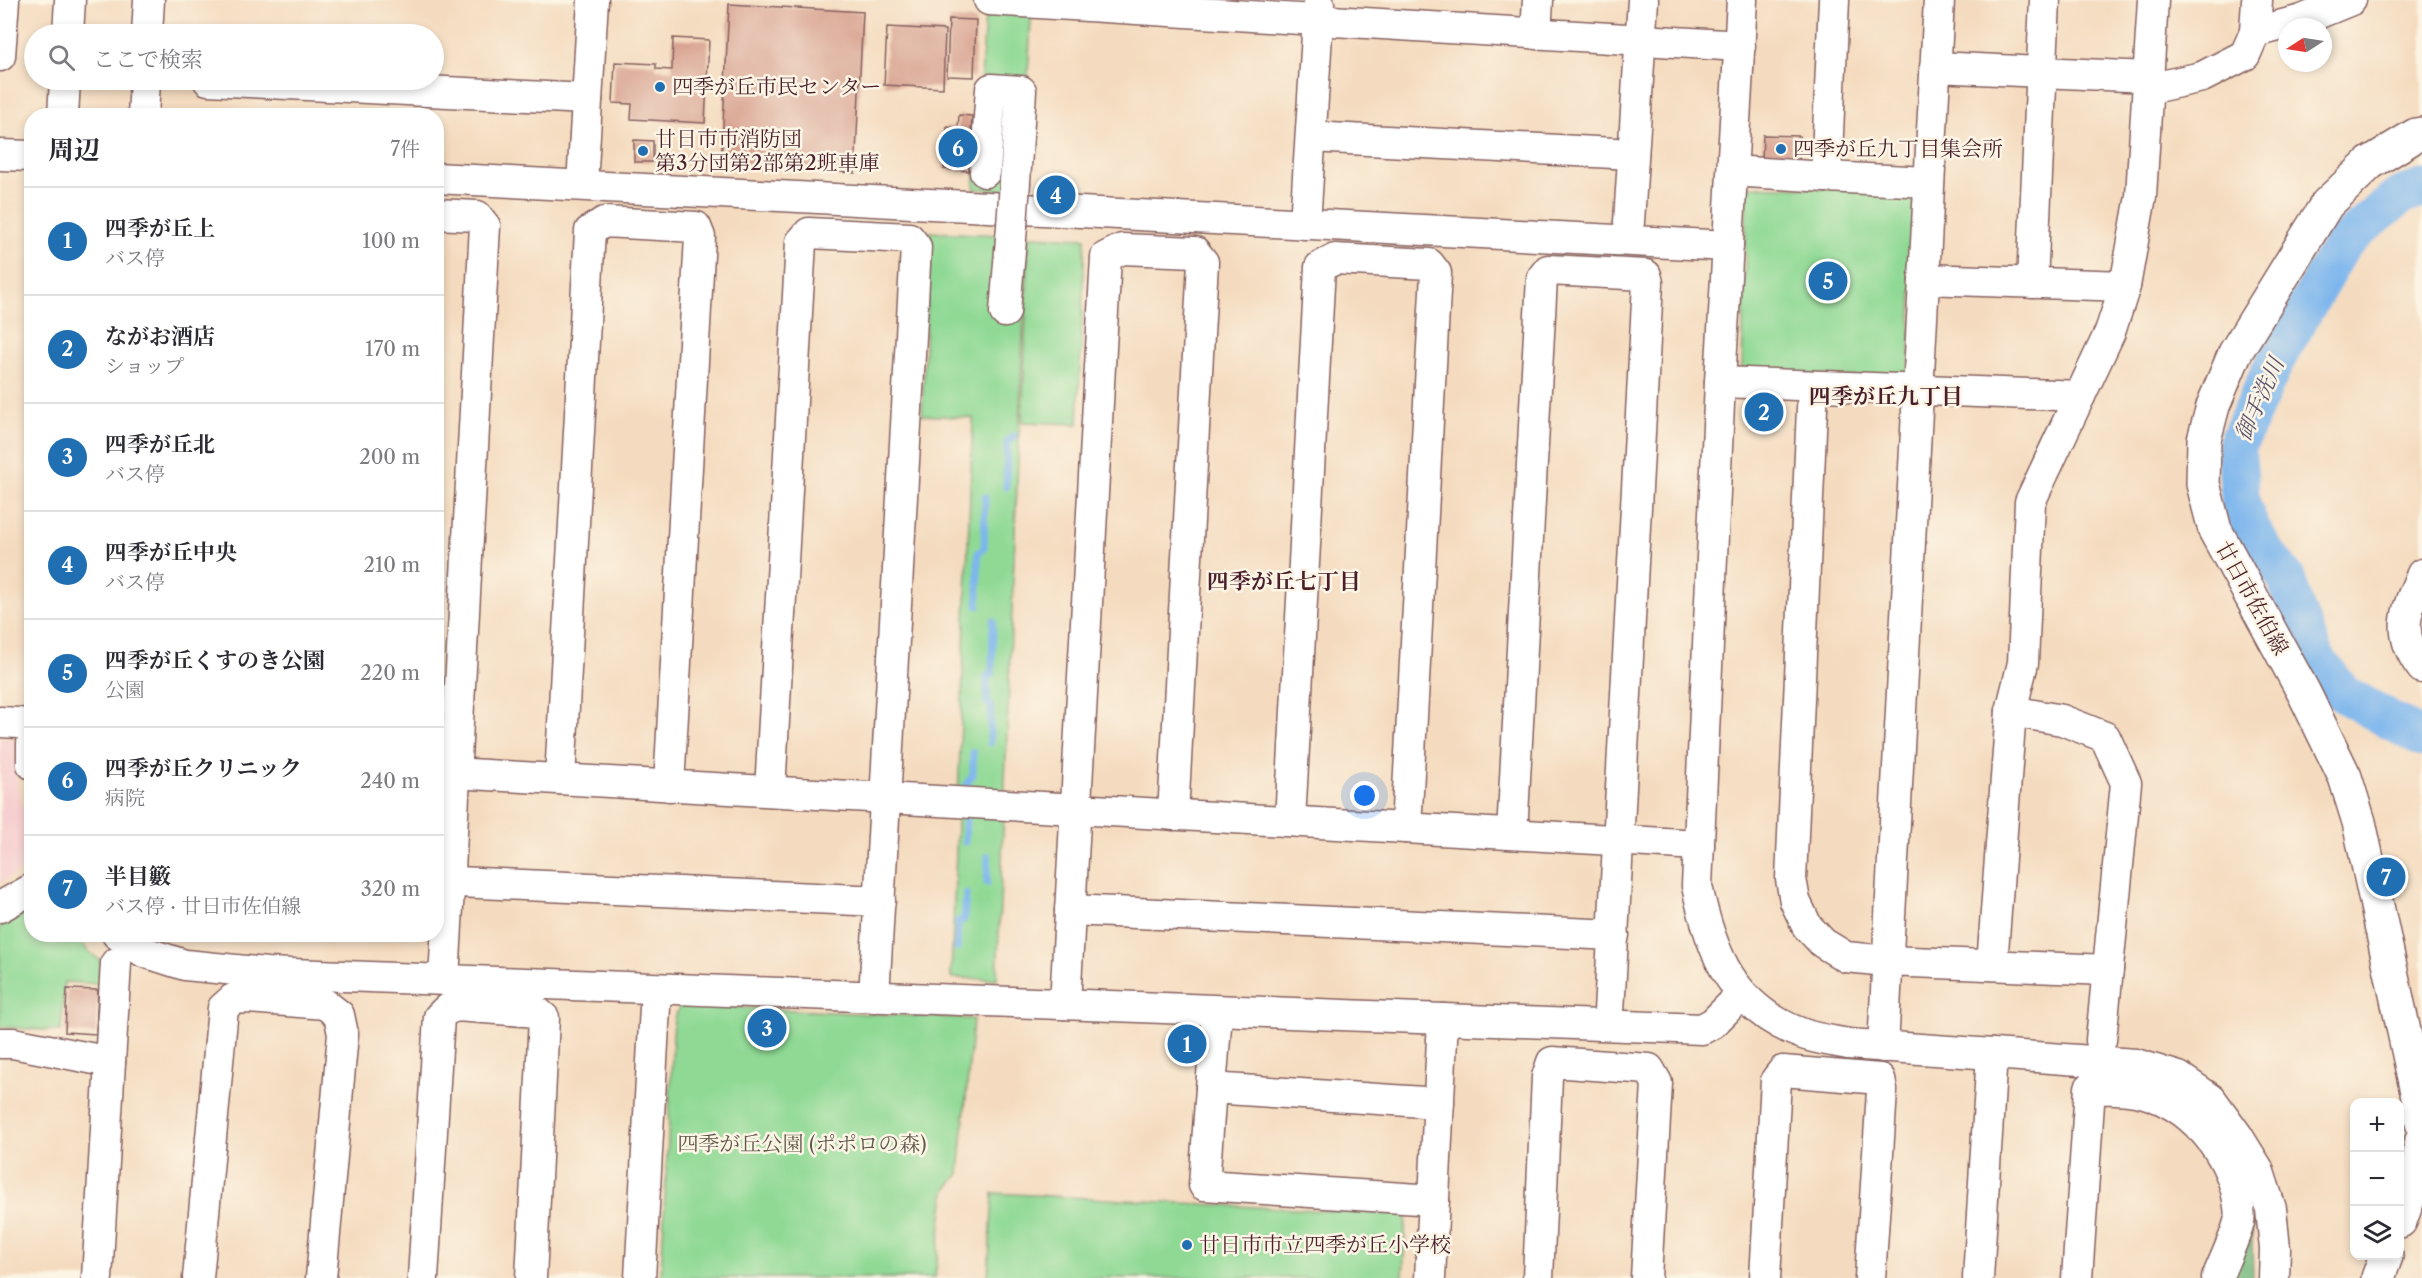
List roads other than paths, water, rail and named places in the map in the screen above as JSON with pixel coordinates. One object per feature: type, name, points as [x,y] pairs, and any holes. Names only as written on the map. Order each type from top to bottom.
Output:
[{"type":"main road","name":"廿日市佐伯線","points":[[2422,134],[2416,135],[2370,163],[2327,204],[2235,353],[2213,406],[2204,440],[2203,484],[2215,530],[2304,693],[2345,777],[2359,822],[2422,1123]]},
{"type":"main road","points":[[2404,1210],[2418,1172],[2422,1139]]},
{"type":"main road","points":[[2378,1278],[2385,1260]]},
{"type":"street","points":[[0,56],[4,0]]},
{"type":"street","points":[[69,24],[70,0]]},
{"type":"street","points":[[148,24],[149,0]]},
{"type":"street","points":[[582,186],[593,0]]},
{"type":"street","points":[[989,0],[1426,13],[1536,34],[1740,46]]},
{"type":"street","points":[[1536,34],[1538,0]]},
{"type":"street","points":[[1629,222],[1643,0]]},
{"type":"street","points":[[1742,0],[1720,382],[1696,886],[1706,928],[1720,962],[1741,995],[1768,1017],[1803,1034],[1848,1044],[2136,1064],[2179,1077],[2211,1099],[2258,1169],[2271,1209],[2275,1249],[2274,1278]]},
{"type":"street","points":[[1826,177],[1834,0]]},
{"type":"street","points":[[1883,1047],[1939,0]]},
{"type":"street","points":[[2032,283],[2045,0]]},
{"type":"street","points":[[1992,965],[2011,711],[2023,663],[2030,501],[2110,332],[2125,286],[2141,196],[2153,0]]},
{"type":"street","points":[[1935,67],[2042,72],[2148,83],[2202,76],[2245,55],[2255,32],[2257,0]]},
{"type":"street","points":[[2255,32],[2302,20],[2351,0]]},
{"type":"street","points":[[1305,224],[1319,10]]},
{"type":"street","points":[[985,172],[991,89],[1021,92],[1005,312]]},
{"type":"street","points":[[63,108],[64,90]]},
{"type":"street","points":[[143,108],[144,90]]},
{"type":"street","points":[[407,90],[587,99]]},
{"type":"street","points":[[1311,137],[1633,154]]},
{"type":"street","points":[[0,155],[24,156]]},
{"type":"street","points":[[1747,172],[1929,182]]},
{"type":"street","points":[[444,178],[1728,246]]},
{"type":"street","points":[[444,214],[477,216],[485,226],[446,773],[444,845]]},
{"type":"street","points":[[560,779],[590,231],[604,222],[696,227],[700,237],[669,786]]},
{"type":"street","points":[[770,792],[801,242],[809,233],[909,238],[916,247],[874,997]]},
{"type":"street","points":[[1065,1005],[1106,257],[1122,249],[1195,252],[1203,261],[1173,815]]},
{"type":"street","points":[[1290,821],[1320,267],[1335,259],[1429,264],[1436,273],[1406,828]]},
{"type":"street","points":[[1512,834],[1542,278],[1548,270],[1646,275],[1648,284],[1609,1012]]},
{"type":"street","points":[[1924,279],[2125,286]]},
{"type":"street","points":[[1720,382],[2080,396]]},
{"type":"street","points":[[1813,387],[1791,879],[1795,901],[1807,926],[1822,943],[1846,957],[1887,961],[2108,970]]},
{"type":"street","points":[[2422,574],[2405,620],[2412,655],[2422,669]]},
{"type":"street","points":[[2011,711],[2062,720],[2105,736],[2126,783],[2101,1040]]},
{"type":"street","points":[[446,773],[1699,845]]},
{"type":"street","points":[[444,881],[880,901]]},
{"type":"street","points":[[0,908],[24,894]]},
{"type":"street","points":[[1070,910],[1614,935]]},
{"type":"street","points":[[444,942],[444,980]]},
{"type":"street","points":[[98,1278],[117,949],[144,952],[186,965],[267,973],[1702,1029],[1713,1023],[1741,995]]},
{"type":"street","points":[[640,1278],[656,989]]},
{"type":"street","points":[[198,1278],[223,1008],[233,999],[248,998],[325,1004],[339,1014],[343,1034],[321,1278]]},
{"type":"street","points":[[423,1278],[439,1017],[446,1010],[456,1006],[537,1012],[544,1018],[531,1278]]},
{"type":"street","points":[[1430,1278],[1443,1019]]},
{"type":"street","points":[[1216,1026],[1204,1185],[1434,1200]]},
{"type":"street","points":[[0,1043],[13,1043],[110,1062]]},
{"type":"street","points":[[1978,1278],[1992,1054]]},
{"type":"street","points":[[1538,1278],[1547,1077],[1552,1062],[1649,1069],[1657,1083],[1646,1278]]},
{"type":"street","points":[[1765,1278],[1776,1080],[1783,1071],[1880,1079],[1882,1091],[1870,1278]]},
{"type":"street","points":[[1211,1088],[1439,1103]]},
{"type":"street","points":[[2077,1278],[2090,1088],[2145,1093],[2164,1102],[2199,1125],[2225,1159],[2238,1198],[2239,1221],[2217,1278]]},
{"type":"waterway","name":"御手洗川","points":[[2422,189],[2400,196],[2343,243],[2276,359],[2236,447],[2241,506],[2257,541],[2286,578],[2315,658],[2344,694],[2422,738]]},
{"type":"waterway","points":[[1006,487],[1007,442],[1014,436]]},
{"type":"waterway","points":[[978,606],[978,553],[984,548],[985,497]]},
{"type":"waterway","points":[[990,743],[991,705],[987,703],[987,676],[992,674],[993,621]]},
{"type":"waterway","points":[[967,794],[967,783],[973,775],[973,752]]},
{"type":"waterway","points":[[965,842],[966,808]]},
{"type":"waterway","points":[[987,883],[988,856]]},
{"type":"waterway","points":[[957,948],[958,921],[964,920],[966,894]]},
{"type":"place","name":"四季が丘市民センター","points":[[660,87]]},
{"type":"place","name":"四季が丘クリニック","points":[[958,148]]},
{"type":"place","name":"四季が丘九丁目集会所","points":[[1781,149]]},
{"type":"place","name":"廿日市市消防団 第3分団第2部第2班車庫","points":[[643,151]]},
{"type":"place","name":"四季が丘中央","points":[[1056,195]]},
{"type":"place","name":"四季が丘くすのき公園","points":[[1828,281]]},
{"type":"place","name":"ながお酒店","points":[[1764,412]]},
{"type":"place","name":"半目籔","points":[[2386,877]]},
{"type":"place","name":"四季が丘北","points":[[767,1028]]},
{"type":"place","name":"四季が丘上","points":[[1187,1044]]},
{"type":"place","name":"廿日市市立四季が丘小学校","points":[[1187,1245]]},
{"type":"district","name":"四季が丘九丁目","points":[[1886,396]]},
{"type":"district","name":"四季が丘七丁目","points":[[1284,581]]},
{"type":"park label","name":"四季が丘公園 (ポポロの森)","points":[[802,1144]]}]
